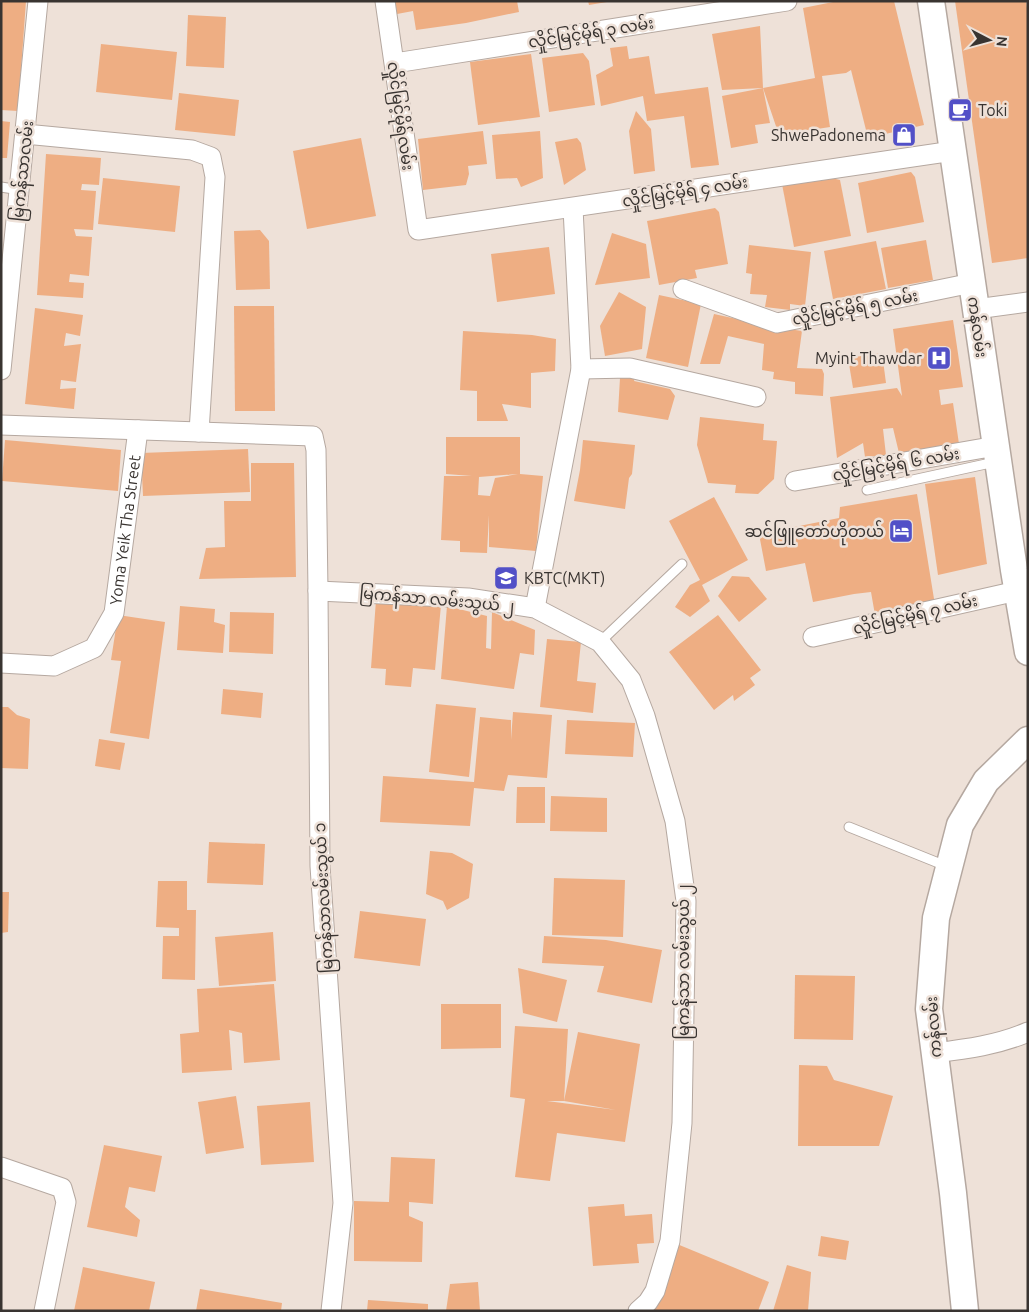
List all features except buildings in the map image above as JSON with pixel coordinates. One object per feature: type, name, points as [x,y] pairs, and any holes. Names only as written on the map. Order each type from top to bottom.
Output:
[{"type":"main road","name":"ကန်လမ်း","points":[[931,1],[1017,590],[1028,652]]},
{"type":"main road","name":"ကန်လမ်း","points":[[965,1311],[953,1194],[929,1009],[936,918],[960,825],[986,780],[1028,740]]},
{"type":"street","name":"မြကန်သာလမ်း","points":[[1,370],[10,188],[25,134],[38,1]]},
{"type":"street","name":"လှိုင်မြင့်မိုရ်လမ်း","points":[[385,1],[418,230]]},
{"type":"street","name":"လှိုင်မြင့်မိုရ် ၃ လမ်း","points":[[395,63],[787,1]]},
{"type":"street","points":[[1,425],[199,432],[215,177],[211,157],[192,150],[25,134]]},
{"type":"street","name":"လှိုင်မြင့်မိုရ် ၄ လမ်း","points":[[418,230],[953,151]]},
{"type":"street","points":[[535,608],[581,369],[573,208]]},
{"type":"street","name":"လှိုင်မြင့်မိုရ် ၅ လမ်း","points":[[683,289],[777,323],[972,284]]},
{"type":"street","points":[[976,309],[1028,302]]},
{"type":"street","points":[[581,369],[630,368],[756,397]]},
{"type":"street","name":"Yoma Yeik Tha Street","points":[[1,663],[54,666],[94,648],[114,614],[138,430]]},
{"type":"street","name":"မြကန်သာလမ်းသွယ် ၁","points":[[199,432],[313,436],[316,450],[320,866],[343,1203],[331,1311]]},
{"type":"street","name":"လှိုင်မြင့်မိုရ် ၆ လမ်း","points":[[795,481],[997,454]]},
{"type":"street","name":"လှိုင်မြင့်မိုရ် ၇ လမ်း","points":[[813,636],[1017,590]]},
{"type":"street","name":"မြကန်သာ လမ်းသွယ် ၂","points":[[318,591],[468,598],[535,608],[600,642],[631,680],[645,716],[675,821],[686,901],[682,1123],[670,1241],[655,1291],[648,1302],[638,1311]]},
{"type":"street","points":[[934,1053],[983,1047],[1028,1032]]},
{"type":"street","points":[[1,1167],[62,1188],[66,1202],[44,1311]]},
{"type":"lane","points":[[867,490],[997,454]]},
{"type":"lane","points":[[600,642],[682,564]]},
{"type":"lane","points":[[849,827],[949,867]]},
{"type":"place","name":"Toki","points":[[960,110]]},
{"type":"place","name":"ShwePadonema","points":[[904,135]]},
{"type":"place","name":"Myint Thawdar","points":[[939,358]]},
{"type":"place","name":"ဆင်ဖြူတော်ဟိုတယ်","points":[[901,531]]},
{"type":"place","name":"KBTC(MKT)","points":[[506,578]]}]
